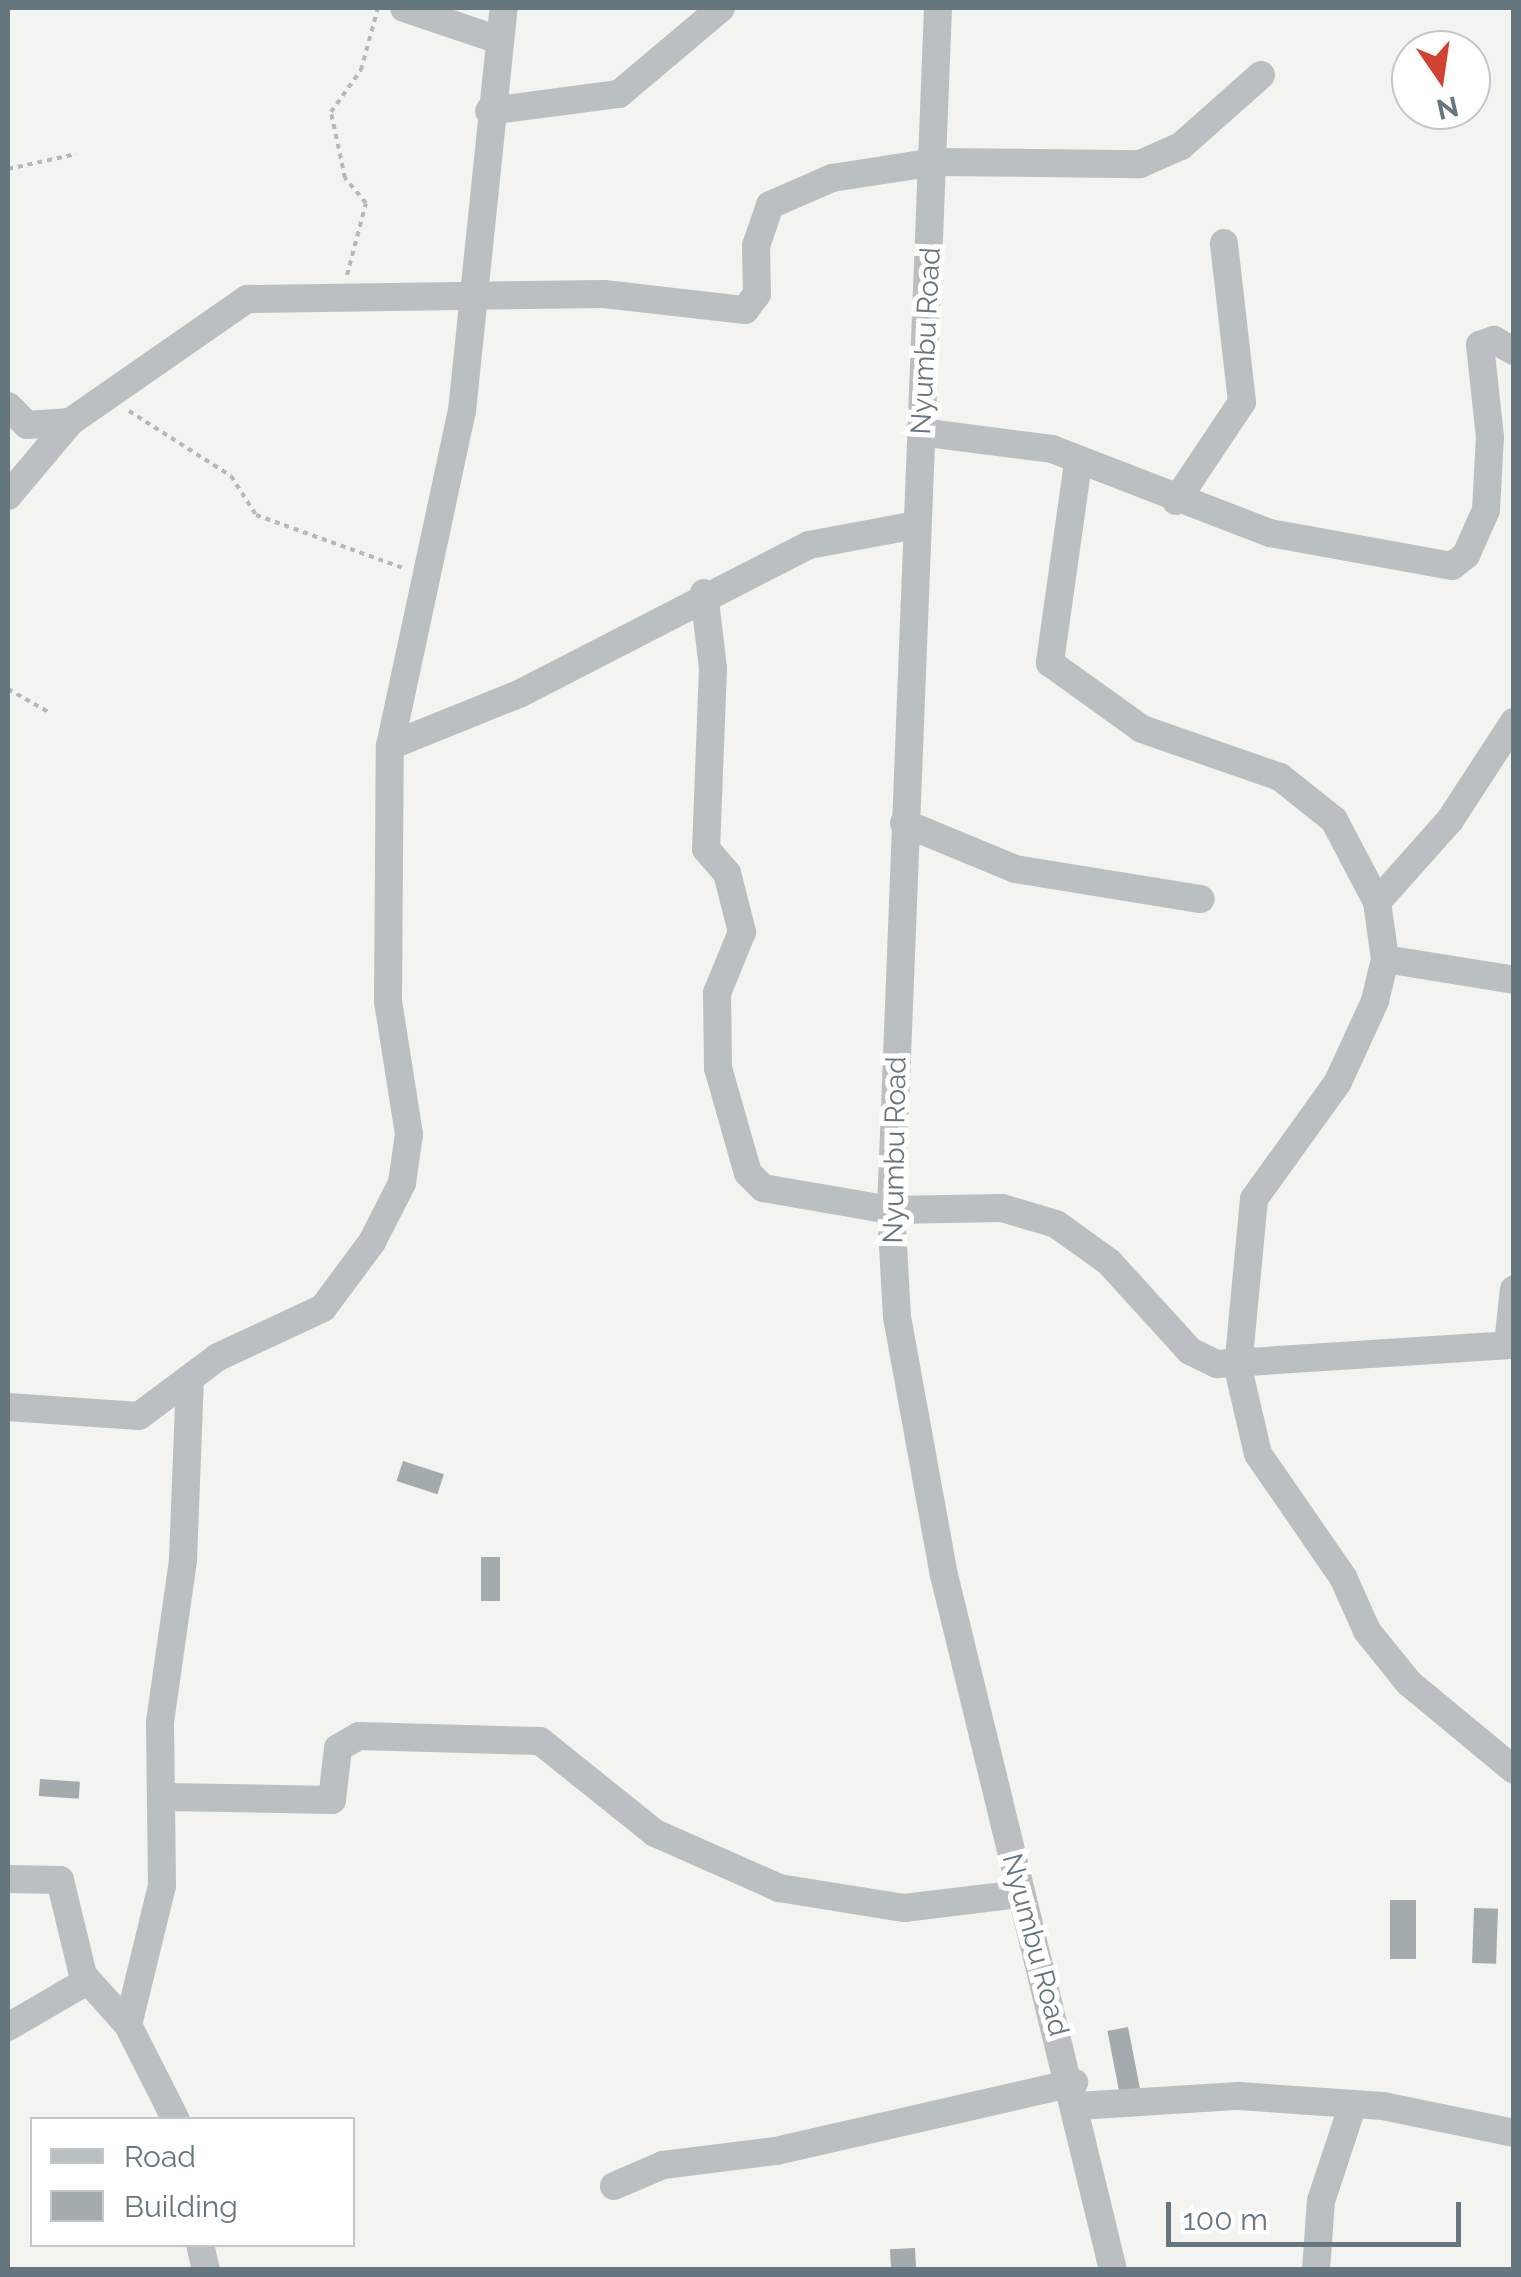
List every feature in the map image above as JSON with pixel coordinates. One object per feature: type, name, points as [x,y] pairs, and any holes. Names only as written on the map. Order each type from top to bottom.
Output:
[{"type":"street","points":[[404,8],[496,39]]},
{"type":"street","points":[[8,1407],[139,1416],[190,1379],[324,1308],[402,1183],[407,1098],[388,1002],[390,746],[462,411],[472,298],[494,154],[489,111],[496,39],[504,8]]},
{"type":"street","points":[[489,111],[619,94],[721,8]]},
{"type":"street","name":"Nyumbu Road","points":[[938,8],[936,162],[916,525],[891,1210],[910,1400],[1019,1894],[1076,2094],[1113,2270]]},
{"type":"street","points":[[8,496],[70,422],[247,299],[340,304],[604,294],[745,310],[757,294],[758,234],[770,205],[832,178],[936,162],[1140,164],[1181,146],[1261,75]]},
{"type":"street","points":[[1176,501],[1242,402],[1224,242]]},
{"type":"street","points":[[920,432],[1052,449],[1176,501],[1270,533],[1452,566],[1466,555],[1486,510],[1490,437],[1480,345],[1494,340],[1514,350]]},
{"type":"street","points":[[8,406],[26,425],[70,422]]},
{"type":"street","points":[[1078,463],[1050,663],[1142,729],[1280,777],[1334,820],[1378,902],[1385,958],[1348,1064],[1254,1198],[1238,1368],[1258,1454],[1343,1578],[1366,1632],[1409,1683],[1514,1770]]},
{"type":"street","points":[[390,746],[519,694],[704,592],[809,546],[916,525]]},
{"type":"street","points":[[704,592],[713,668],[706,849],[727,874],[742,932],[714,1012],[723,1096],[748,1173],[763,1188],[891,1210],[1002,1208],[1056,1224],[1109,1262],[1190,1351],[1238,1368],[1511,1345],[1514,1288]]},
{"type":"street","points":[[1378,902],[1450,820],[1514,722]]},
{"type":"street","points":[[904,823],[1015,869],[1201,899]]},
{"type":"street","points":[[1385,958],[1514,980]]},
{"type":"street","points":[[128,2025],[155,1936],[165,1797],[160,1722],[184,1560],[190,1379]]},
{"type":"street","points":[[165,1797],[332,1800],[338,1748],[359,1736],[540,1741],[655,1834],[779,1888],[904,1908],[1019,1894]]},
{"type":"street","points":[[8,1879],[60,1880],[87,1981],[128,2025],[174,2117]]},
{"type":"street","points":[[8,2027],[87,1981]]},
{"type":"street","points":[[614,2186],[663,2164],[776,2150],[1076,2094],[1239,2096],[1353,2104],[1514,2133]]},
{"type":"street","points":[[1316,2270],[1322,2201],[1353,2104]]},
{"type":"path","points":[[340,304],[366,204],[346,178],[332,112],[360,70],[378,8]]},
{"type":"path","points":[[8,169],[76,154]]},
{"type":"path","points":[[101,400],[183,439],[231,476],[256,515],[428,576]]},
{"type":"path","points":[[8,690],[50,713]]},
{"type":"building","points":[[403,1461],[444,1474],[437,1494],[397,1481]]},
{"type":"building","points":[[481,1557],[500,1557],[500,1601],[481,1601]]},
{"type":"building","points":[[40,1779],[80,1782],[79,1799],[39,1796]]},
{"type":"building","points":[[1390,1900],[1416,1900],[1416,1959],[1390,1959]]},
{"type":"building","points":[[1474,1908],[1498,1909],[1496,1964],[1472,1963]]},
{"type":"building","points":[[1128,2027],[1140,2091],[1120,2095],[1107,2031]]},
{"type":"building","points":[[915,2248],[916,2270],[891,2270],[890,2249]]}]
